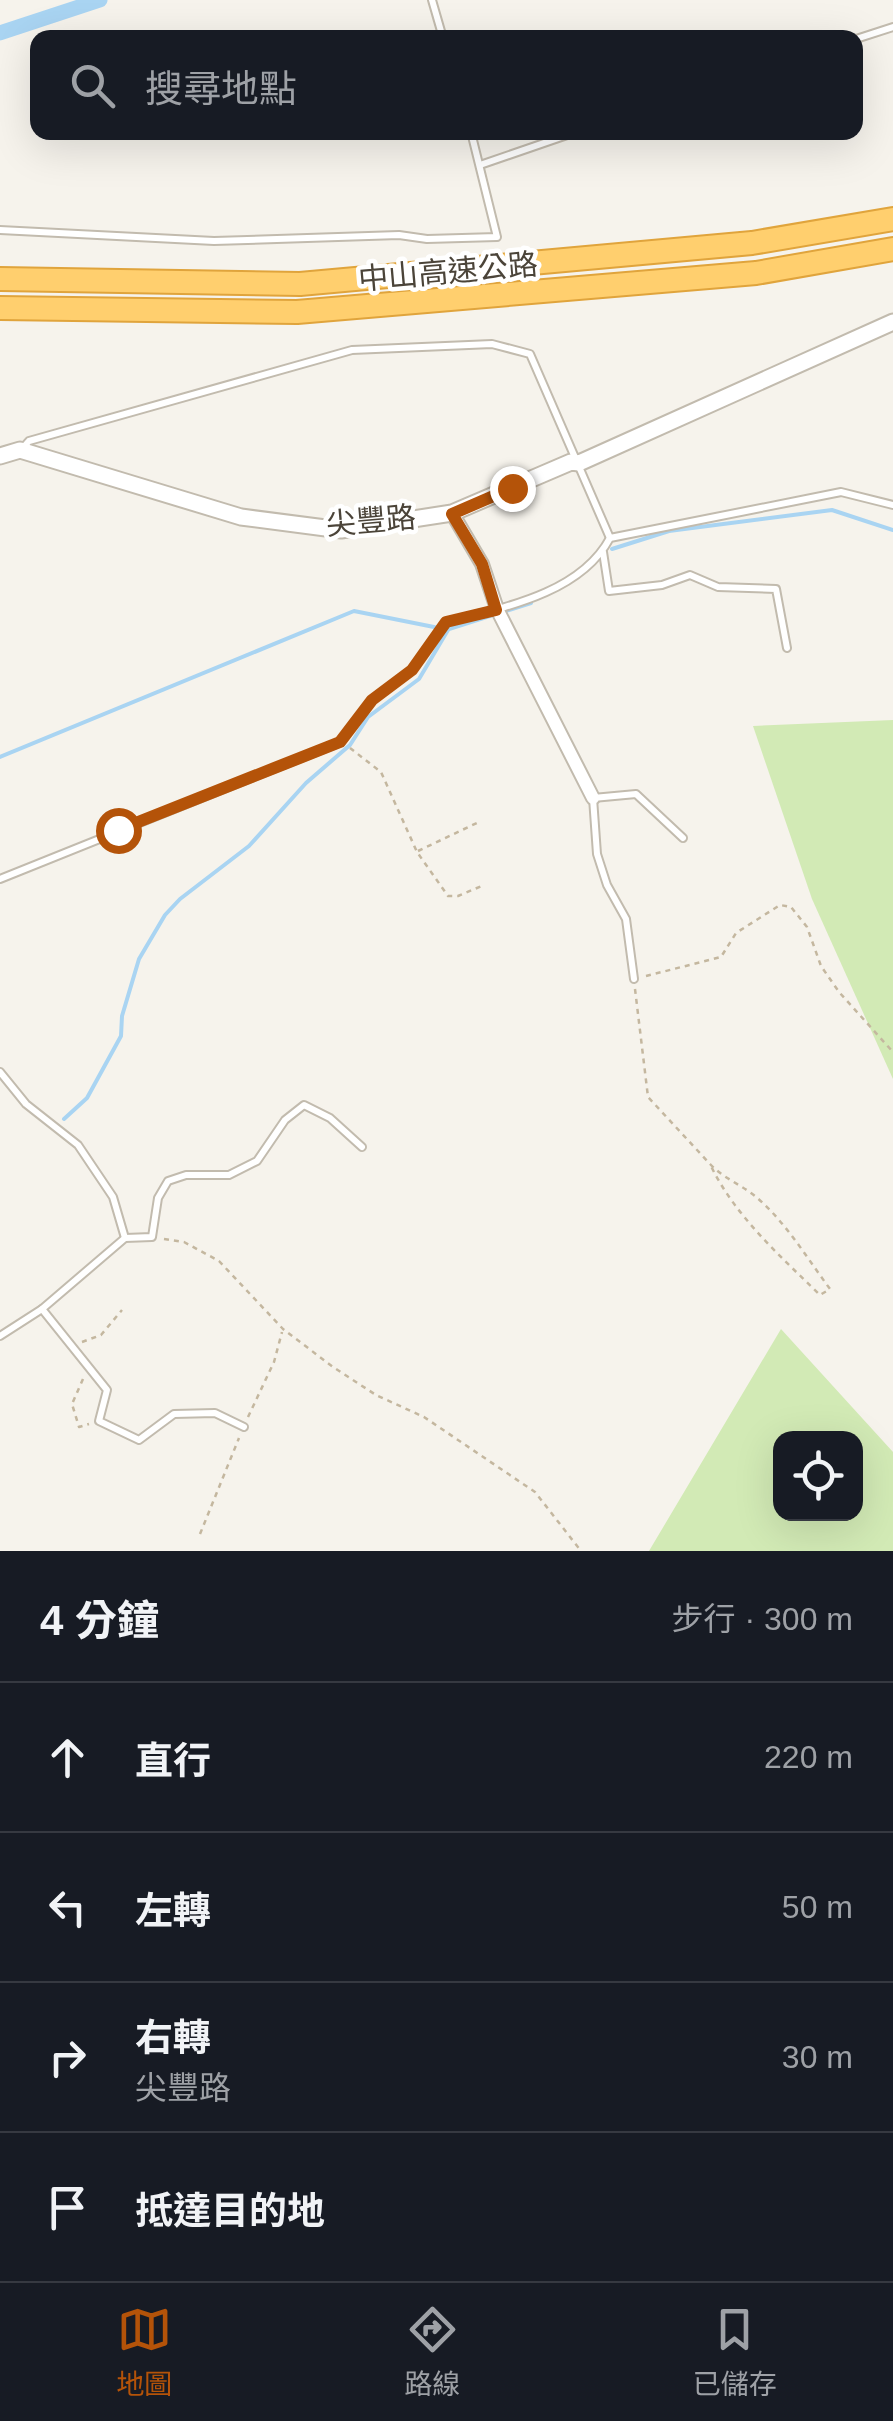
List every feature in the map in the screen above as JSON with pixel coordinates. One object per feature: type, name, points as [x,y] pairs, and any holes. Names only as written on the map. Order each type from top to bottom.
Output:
[{"type":"highway","name":"中山高速公路","points":[[0,279],[300,284],[752,244],[893,219]]},
{"type":"highway","name":"中山高速公路","points":[[0,308],[297,312],[756,273],[893,249]]},
{"type":"street","name":"尖豐路","points":[[20,450],[241,517],[341,530],[452,514],[571,462],[579,463],[893,322]]},
{"type":"street","points":[[0,456],[20,450]]},
{"type":"street","points":[[452,514],[482,564],[500,615],[593,798]]},
{"type":"lane","points":[[432,0],[441,30]]},
{"type":"lane","points":[[863,37],[893,27]]},
{"type":"lane","points":[[0,230],[214,241],[399,235],[427,239],[497,238],[473,140]]},
{"type":"lane","points":[[480,164],[552,140]]},
{"type":"lane","points":[[20,450],[28,441],[352,350],[492,344],[530,354],[610,538]]},
{"type":"lane","points":[[0,879],[340,742],[372,700],[412,670],[446,622],[500,615],[563,585],[603,550],[610,538],[841,492],[893,505]]},
{"type":"lane","points":[[603,550],[609,592],[662,586],[690,575],[718,587],[776,589],[787,648]]},
{"type":"lane","points":[[634,979],[626,919],[607,885],[598,854],[593,798],[636,794],[683,838]]},
{"type":"lane","points":[[0,1072],[26,1104],[78,1144],[113,1197],[124,1238]]},
{"type":"lane","points":[[0,1336],[42,1309],[124,1238],[152,1237],[158,1198],[168,1181],[186,1175],[229,1176],[257,1161],[286,1120],[304,1105],[330,1118],[362,1147]]},
{"type":"lane","points":[[42,1309],[106,1390],[99,1421],[138,1440],[174,1414],[214,1414],[244,1426]]},
{"type":"path","points":[[340,742],[381,772],[417,852],[448,896],[484,885]]},
{"type":"path","points":[[417,852],[481,821]]},
{"type":"path","points":[[710,1164],[725,1195],[787,1263],[820,1294],[830,1290],[787,1230],[755,1197],[710,1164],[648,1097],[634,979],[721,957],[736,933],[780,905],[791,907],[807,927],[820,966],[838,992],[893,1052]]},
{"type":"path","points":[[152,1237],[184,1242],[219,1262],[283,1328],[333,1367],[376,1396],[424,1417],[536,1492],[581,1551]]},
{"type":"path","points":[[72,1347],[101,1335],[122,1310]]},
{"type":"path","points":[[89,1364],[72,1404],[78,1427],[99,1421]]},
{"type":"green space","points":[[893,720],[893,1079],[812,899],[753,726]]},
{"type":"green space","points":[[781,1329],[893,1452],[893,1551],[649,1551]]},
{"type":"waterway","points":[[0,33],[100,0]]},
{"type":"waterway","points":[[612,549],[669,531],[832,510],[893,530]]},
{"type":"waterway","points":[[449,629],[531,603]]},
{"type":"waterway","points":[[0,757],[354,611],[439,628]]},
{"type":"waterway","points":[[64,1119],[87,1098],[121,1036],[122,1016],[139,959],[165,915],[249,846],[306,783],[350,745],[368,717],[419,679],[448,630]]},
{"type":"route","points":[[118,830],[340,742],[372,700],[412,670],[446,622],[496,610],[482,564],[452,514],[512,488]]}]
